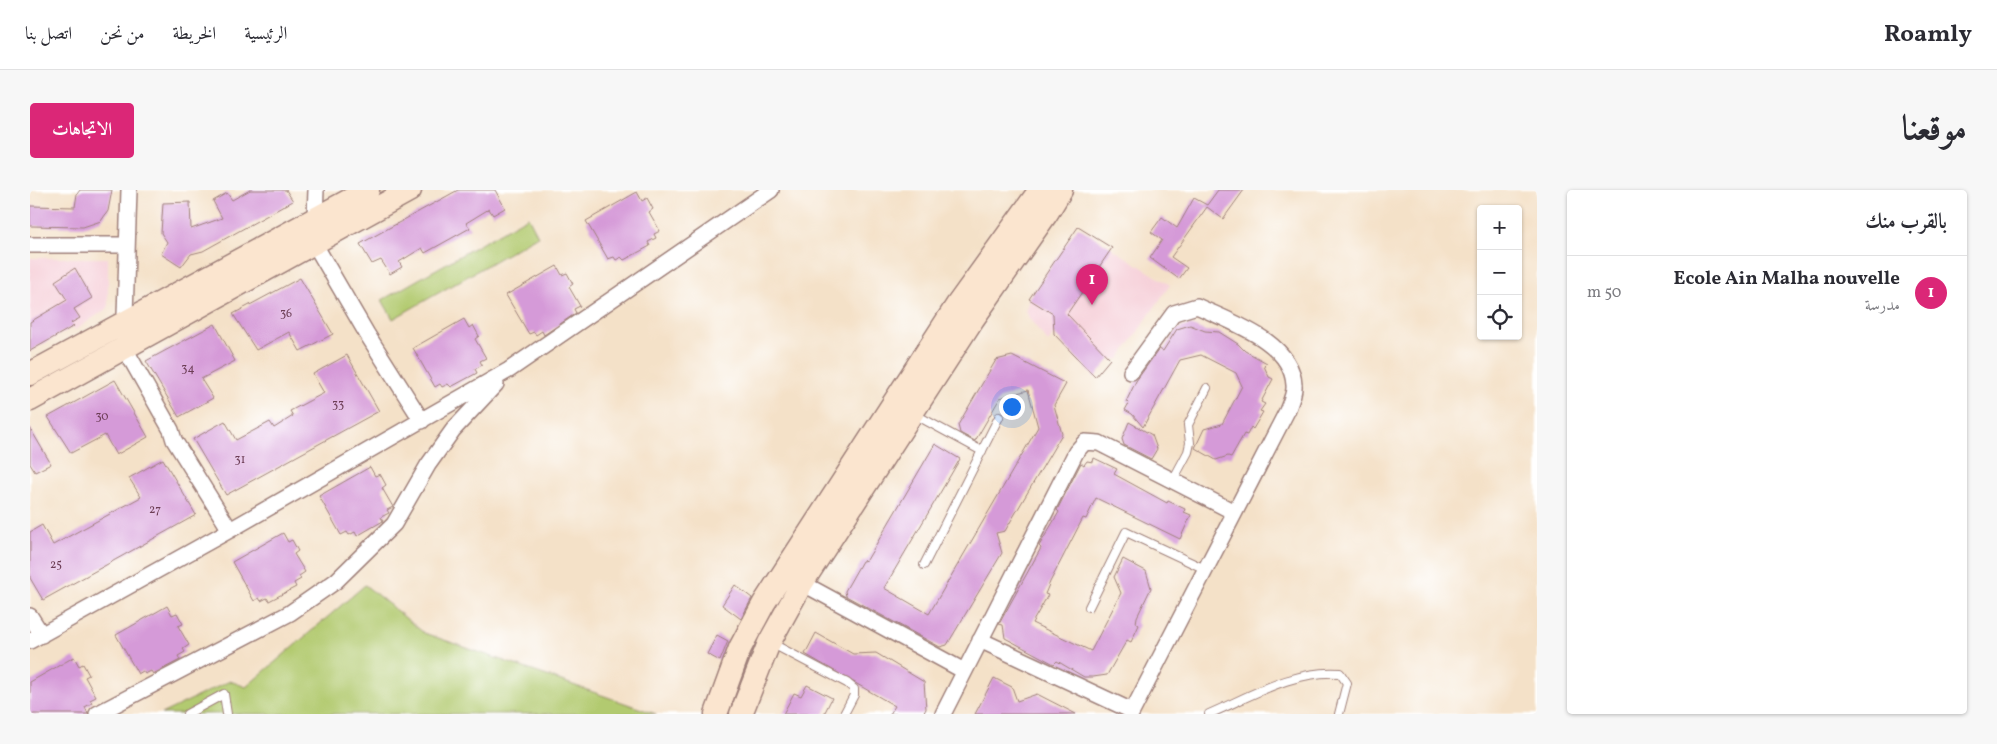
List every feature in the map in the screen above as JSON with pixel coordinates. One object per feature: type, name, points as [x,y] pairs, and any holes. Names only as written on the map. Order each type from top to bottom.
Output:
[{"type":"main road","points":[[30,374],[368,190]]},
{"type":"main road","points":[[30,400],[410,190]]},
{"type":"main road","points":[[716,714],[740,648],[764,603],[958,305],[1040,190]]},
{"type":"main road","points":[[742,714],[770,642],[802,583],[912,413],[1061,190]]},
{"type":"street","points":[[129,190],[124,347],[174,440],[230,530]]},
{"type":"street","points":[[316,190],[314,243],[367,334],[422,421]]},
{"type":"street","points":[[30,616],[36,638],[422,421],[509,370],[771,190]]},
{"type":"street","points":[[30,245],[127,245]]},
{"type":"street","points":[[980,640],[1132,712],[1287,411],[1295,387],[1292,367],[1279,350],[1266,340],[1197,306],[1174,313],[1131,372]]},
{"type":"street","points":[[97,714],[290,613],[336,581],[394,524],[428,465],[453,430],[509,370]]},
{"type":"street","points":[[943,714],[1076,452],[1086,442],[1099,443],[1234,512]]},
{"type":"street","points":[[802,583],[964,671]]},
{"type":"lane","points":[[1173,480],[1188,452],[1190,442],[1188,425],[1207,388]]},
{"type":"lane","points":[[912,413],[982,450]]},
{"type":"lane","points":[[924,565],[999,417]]},
{"type":"lane","points":[[1089,606],[1126,532],[1205,569]]},
{"type":"lane","points":[[770,642],[847,682],[854,689],[854,695],[844,714]]},
{"type":"lane","points":[[1209,714],[1272,686],[1324,672],[1340,673],[1347,683],[1339,714]]},
{"type":"lane","points":[[187,714],[224,694],[227,714]]},
{"type":"shaded area","points":[[1078,227],[1170,285],[1119,359],[1110,359],[1095,377],[1054,334],[1048,342],[1029,318],[1026,310],[1029,299]]},
{"type":"shaded area","points":[[30,258],[108,258],[108,308],[75,330],[73,326],[30,351]]},
{"type":"green space","points":[[528,217],[538,236],[393,319],[382,300]]},
{"type":"green space","points":[[365,585],[424,633],[656,714],[161,714],[230,681],[246,687]]},
{"type":"building","points":[[80,190],[112,190],[108,211],[101,221],[83,227],[30,226],[30,206],[75,207],[77,194]]},
{"type":"building","points":[[250,190],[286,190],[293,201],[203,251],[191,254],[181,267],[161,254],[167,242],[161,233],[163,203],[190,202],[191,229],[222,218],[213,201],[227,193],[232,200]]},
{"type":"building","points":[[458,190],[495,190],[505,208],[493,215],[489,209],[466,223],[470,228],[425,253],[422,248],[399,262],[402,267],[390,274],[381,260],[372,264],[360,244]]},
{"type":"building","points":[[1218,190],[1244,190],[1223,219],[1207,207],[1171,257],[1187,268],[1179,279],[1150,258],[1162,240],[1151,232],[1162,217],[1177,228],[1194,198],[1207,205]]},
{"type":"building","points":[[637,192],[642,201],[647,198],[653,209],[649,212],[660,231],[654,234],[656,238],[648,242],[650,246],[624,260],[621,257],[616,260],[614,257],[608,259],[586,221]]},
{"type":"building","points":[[1078,227],[1112,248],[1067,314],[1110,359],[1095,377],[1054,334],[1053,314],[1029,299]]},
{"type":"building","points":[[557,266],[562,275],[567,273],[573,284],[569,287],[580,306],[574,309],[576,313],[544,335],[542,331],[536,335],[534,332],[529,334],[506,295]]},
{"type":"building","points":[[75,268],[92,298],[74,309],[80,318],[71,323],[74,326],[30,351],[30,322],[67,300],[55,281]]},
{"type":"building","points":[[300,278],[333,334],[300,351],[289,332],[256,350],[233,314]]},
{"type":"building","points":[[464,319],[469,328],[473,325],[479,336],[475,339],[486,358],[480,361],[482,365],[475,369],[477,373],[451,387],[448,384],[442,387],[440,384],[435,387],[413,348]]},
{"type":"building","points":[[215,324],[235,361],[201,379],[213,398],[179,417],[146,361]]},
{"type":"building","points":[[1190,325],[1205,331],[1219,332],[1238,344],[1245,351],[1267,363],[1264,366],[1269,377],[1273,379],[1261,402],[1265,404],[1260,411],[1263,412],[1253,429],[1251,427],[1247,435],[1244,434],[1231,457],[1228,456],[1216,460],[1195,448],[1204,429],[1222,424],[1242,386],[1236,373],[1201,355],[1180,360],[1143,427],[1132,414],[1125,410],[1129,403],[1126,402],[1136,381],[1159,349],[1163,351],[1177,329]]},
{"type":"building","points":[[347,355],[379,411],[226,495],[193,439],[225,421],[236,440],[270,422],[274,428],[293,416],[290,411],[324,393],[313,374]]},
{"type":"building","points":[[1012,356],[1066,384],[1054,405],[1062,434],[1005,531],[996,533],[1002,553],[947,645],[940,647],[846,596],[845,591],[862,561],[867,560],[935,444],[960,459],[884,588],[929,614],[1038,427],[1028,390],[1000,398],[975,441],[960,433],[958,425],[996,360]]},
{"type":"building","points":[[115,380],[148,437],[116,455],[105,435],[71,453],[48,417]]},
{"type":"building","points":[[1129,422],[1152,435],[1157,449],[1151,459],[1124,445],[1122,439]]},
{"type":"building","points":[[30,428],[51,464],[35,472],[30,464]]},
{"type":"building","points":[[1094,458],[1117,469],[1114,474],[1167,503],[1168,501],[1185,509],[1184,512],[1191,515],[1180,539],[1096,498],[1086,519],[1083,518],[1050,582],[1045,594],[1048,595],[1032,623],[1091,651],[1121,593],[1114,577],[1123,559],[1146,571],[1151,588],[1137,617],[1136,623],[1139,625],[1131,642],[1127,640],[1107,675],[1084,677],[1057,661],[1054,664],[1005,638],[1003,625],[999,624],[1041,548],[1039,546],[1059,512],[1057,510],[1081,463],[1084,465],[1087,461],[1093,462]]},
{"type":"building","points":[[163,459],[196,515],[43,600],[30,578],[30,532],[42,525],[53,545],[141,497],[129,478]]},
{"type":"building","points":[[370,467],[375,476],[380,474],[386,485],[382,488],[393,507],[387,510],[389,513],[381,517],[383,521],[357,536],[355,532],[349,535],[347,532],[341,535],[319,496]]},
{"type":"building","points":[[283,533],[288,542],[292,540],[298,551],[294,554],[305,572],[299,576],[301,579],[294,583],[296,587],[269,601],[267,598],[261,601],[259,598],[254,601],[232,562]]},
{"type":"building","points":[[735,585],[752,598],[741,619],[722,605]]},
{"type":"building","points":[[167,606],[172,615],[177,613],[183,624],[178,626],[189,645],[183,649],[185,652],[178,656],[180,660],[153,674],[151,671],[145,674],[143,671],[138,674],[116,635]]},
{"type":"building","points":[[816,633],[853,654],[876,653],[924,682],[926,709],[923,714],[890,714],[895,706],[805,654]]},
{"type":"building","points":[[717,635],[728,641],[720,661],[707,654]]},
{"type":"building","points":[[74,657],[79,666],[83,664],[89,675],[85,677],[96,697],[90,700],[92,703],[85,707],[88,714],[30,714],[30,682]]},
{"type":"building","points":[[994,678],[1012,687],[1017,701],[1037,694],[1076,714],[975,714]]},
{"type":"building","points":[[807,685],[832,698],[824,714],[783,714],[794,693],[801,696]]},
{"type":"place","name":"Ecole Ain Malha nouvelle","points":[[1092,305]]}]
